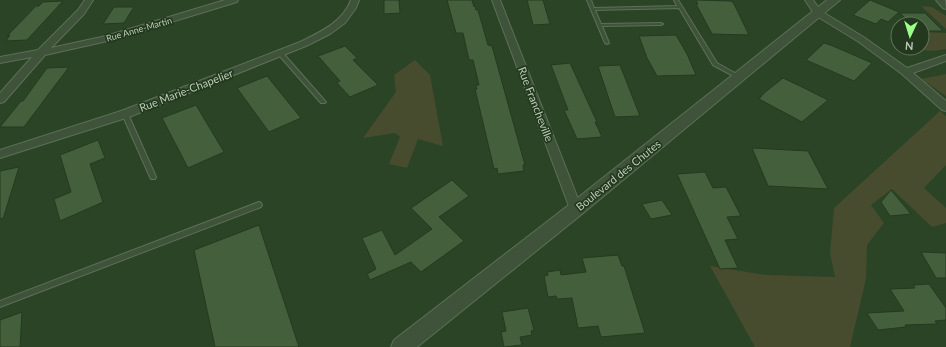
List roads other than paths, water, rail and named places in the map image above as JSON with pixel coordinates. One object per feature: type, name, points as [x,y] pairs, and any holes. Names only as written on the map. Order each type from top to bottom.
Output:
[{"type":"street","points":[[0,100],[42,52],[81,12],[89,0]]},
{"type":"street","name":"Rue Anne-Martin","points":[[0,60],[109,38],[234,0]]},
{"type":"street","name":"Rue Marie-Chapelier","points":[[0,154],[125,114],[280,53],[329,31],[345,17],[356,0]]},
{"type":"street","name":"Rue Francheville","points":[[496,0],[576,209]]},
{"type":"street","name":"Boulevard des Chutes","points":[[401,347],[576,209],[739,77],[814,6],[834,0]]},
{"type":"street","points":[[940,0],[946,6]]},
{"type":"street","points":[[814,6],[906,72],[946,107]]},
{"type":"street","points":[[906,72],[946,58]]},
{"type":"lane","points":[[589,0],[607,43]]},
{"type":"lane","points":[[676,0],[715,64],[739,77]]},
{"type":"lane","points":[[593,9],[679,7]]},
{"type":"lane","points":[[600,25],[661,24]]},
{"type":"lane","points":[[280,53],[323,102]]},
{"type":"lane","points":[[125,114],[153,177]]},
{"type":"lane","points":[[0,304],[259,205]]}]
